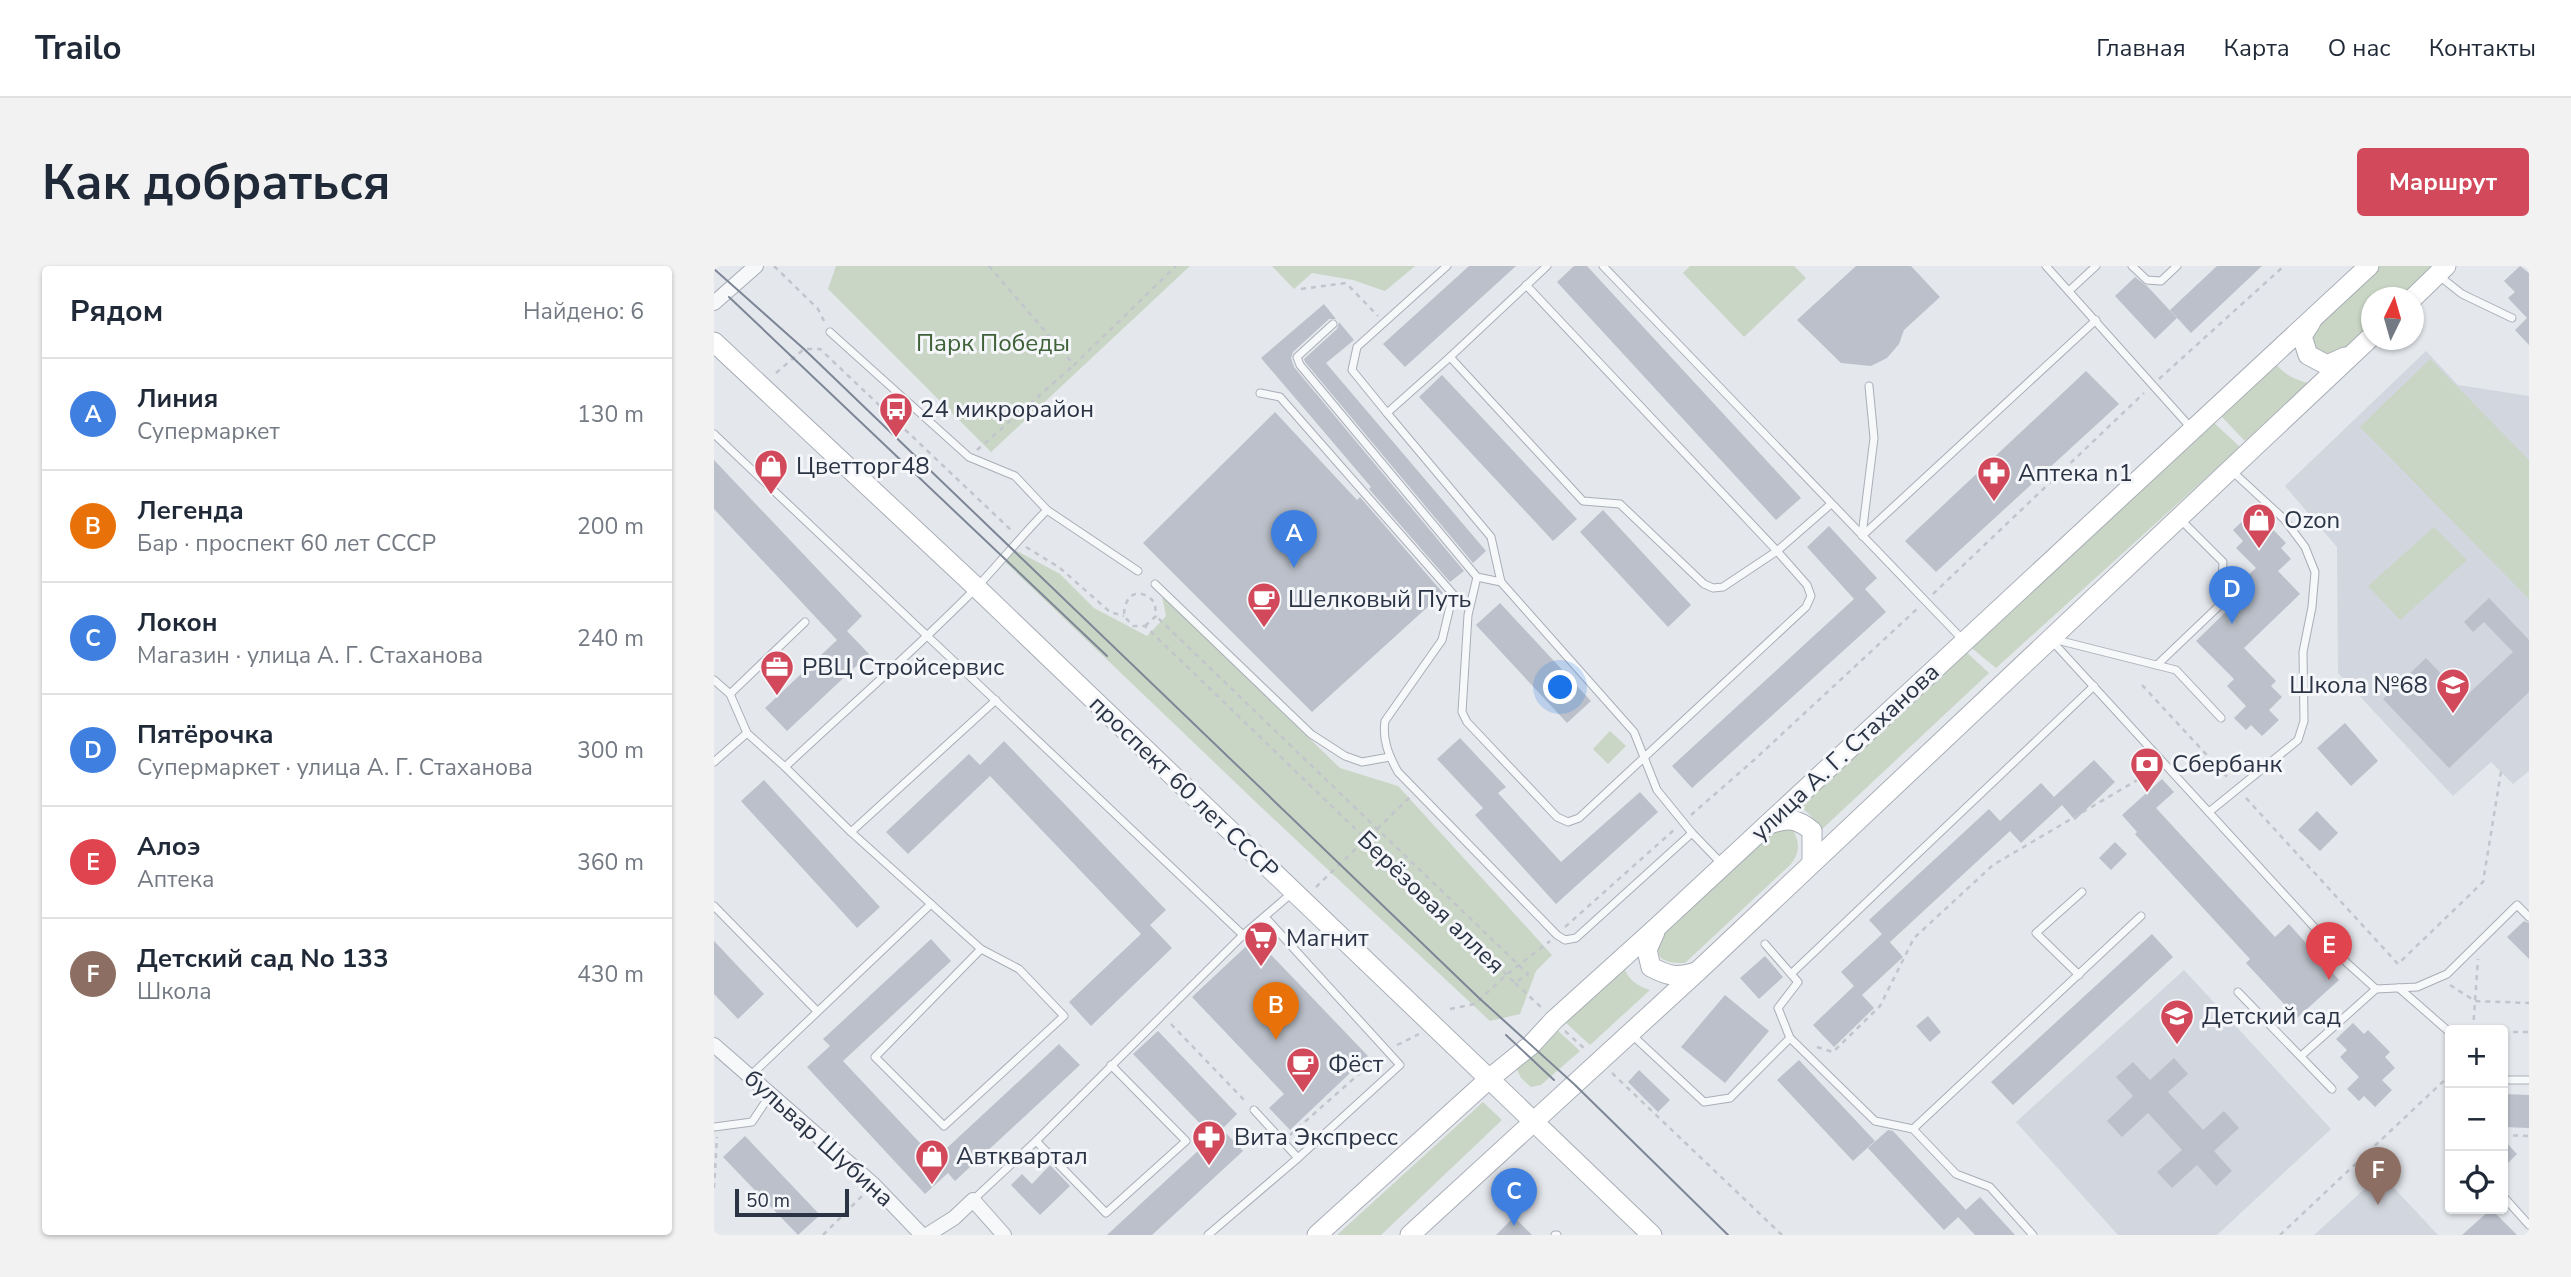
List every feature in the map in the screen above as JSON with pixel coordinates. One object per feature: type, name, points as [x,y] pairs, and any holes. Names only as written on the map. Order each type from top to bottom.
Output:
[{"type":"main road","name":"улица А. Г. Стаханова","points":[[1317,1235],[1489,1079],[1531,1045],[1554,1020],[1657,928],[2369,266]]},
{"type":"main road","points":[[2424,287],[2442,270]]},
{"type":"main road","points":[[2318,313],[2302,336],[2308,356],[2327,365],[2353,353]]},
{"type":"main road","name":"проспект 60 лет СССР","points":[[714,342],[976,587],[1652,1235]]},
{"type":"main road","points":[[1410,1235],[1698,971],[2361,345]]},
{"type":"main road","points":[[1766,825],[1786,818],[1801,821],[1812,831],[1812,863]]},
{"type":"main road","points":[[1657,928],[1647,950],[1651,967],[1667,976],[1681,977],[1698,971]]},
{"type":"street","points":[[714,303],[756,266]]},
{"type":"street","name":"бульвар Шубина","points":[[714,1045],[874,1185],[922,1235]]},
{"type":"street","points":[[927,1235],[954,1218],[973,1199],[1004,1235]]},
{"type":"lane","points":[[1447,266],[1357,347],[1352,370],[1491,537],[1501,582],[1628,723],[1657,790],[1692,833],[1723,865]]},
{"type":"lane","points":[[1387,413],[1547,266]]},
{"type":"lane","points":[[1602,266],[1964,642]]},
{"type":"lane","points":[[2046,266],[2070,289],[2192,429]]},
{"type":"lane","points":[[2070,289],[2096,266]]},
{"type":"lane","points":[[2132,266],[2147,280],[2161,281],[2177,266]]},
{"type":"lane","points":[[2442,270],[2462,294],[2512,318]]},
{"type":"lane","points":[[1477,578],[1468,615],[1462,712],[1467,722],[1557,817],[1568,822],[1579,818],[1809,602],[1810,590],[1807,584],[1526,285]]},
{"type":"lane","points":[[1862,536],[2096,320]]},
{"type":"lane","points":[[1333,324],[1297,357],[1300,365],[1477,578],[1501,582]]},
{"type":"lane","points":[[830,332],[969,457],[1015,476],[1047,510],[1138,570]]},
{"type":"lane","points":[[1450,357],[1583,501],[1620,504],[1708,587],[1723,587],[1777,551],[1831,504]]},
{"type":"lane","points":[[1862,536],[1874,438],[1869,386]]},
{"type":"lane","points":[[1260,393],[1280,397],[1453,594],[1442,640],[1385,721],[1384,730],[1390,757],[1398,772],[1557,935],[1565,940],[1576,938],[1692,833]]},
{"type":"lane","points":[[714,434],[1243,935]]},
{"type":"lane","points":[[2209,812],[2298,740],[2304,722],[2303,652],[2312,607],[2315,572],[2305,547],[2284,519],[2230,469]]},
{"type":"lane","points":[[785,766],[928,635],[1047,510]]},
{"type":"lane","points":[[2157,665],[2221,604],[2222,562],[2178,517]]},
{"type":"lane","points":[[1155,584],[1311,734],[1345,756],[1362,762],[1390,757]]},
{"type":"lane","points":[[730,694],[805,622]]},
{"type":"lane","points":[[2049,638],[2176,670],[2221,718]]},
{"type":"lane","points":[[2049,638],[2347,963],[2376,989]]},
{"type":"lane","points":[[714,680],[730,694],[747,733],[785,766],[851,832],[981,949],[1019,969],[1064,1016],[944,1126],[875,1057],[981,949]]},
{"type":"lane","points":[[1791,974],[2094,686]]},
{"type":"lane","points":[[851,832],[996,700]]},
{"type":"lane","points":[[714,762],[747,733]]},
{"type":"lane","points":[[973,1199],[1036,1141],[1243,935],[1294,891]]},
{"type":"lane","points":[[2079,975],[2036,933],[2082,892]]},
{"type":"lane","points":[[751,1075],[931,904]]},
{"type":"lane","points":[[2301,1056],[2376,989],[2417,986],[2447,974],[2517,905],[2529,917]]},
{"type":"lane","points":[[714,906],[817,1011]]},
{"type":"lane","points":[[1913,1129],[2141,916]]},
{"type":"lane","points":[[1208,1235],[1400,1065],[1265,917]]},
{"type":"lane","points":[[1765,944],[1798,982],[1778,1008],[1790,1038],[1875,1121],[1913,1129],[1956,1174],[1990,1187],[2033,1235]]},
{"type":"lane","points":[[2399,988],[2445,1028]]},
{"type":"lane","points":[[2238,992],[2332,1089]]},
{"type":"lane","points":[[1630,1033],[1704,1102],[1730,1098],[1790,1038]]},
{"type":"lane","points":[[1036,1141],[1106,1213],[1186,1141],[1111,1065]]},
{"type":"lane","points":[[2508,1080],[2529,1080]]},
{"type":"lane","points":[[716,1127],[752,1122],[771,1094]]},
{"type":"lane","points":[[1254,1110],[1298,1158]]},
{"type":"lane","points":[[2508,1202],[2529,1225]]},
{"type":"path","points":[[774,266],[818,309],[830,332]]},
{"type":"path","points":[[989,266],[1074,365]]},
{"type":"path","points":[[969,457],[1074,365],[1176,266]]},
{"type":"path","points":[[1450,1009],[1475,1004],[1754,760],[2153,384],[2284,266]]},
{"type":"path","points":[[1301,289],[1346,283],[1385,322]]},
{"type":"path","points":[[776,373],[803,349],[821,349],[1030,551],[1060,568],[1110,612],[1124,616]]},
{"type":"path","name":"Берёзовая аллея","points":[[1137,593],[1148,595],[1155,603],[1156,616],[1528,974],[1514,983],[1145,626],[1133,626],[1124,616],[1124,605],[1129,597],[1137,593]]},
{"type":"path","points":[[1145,626],[1156,616]]},
{"type":"path","points":[[2142,685],[2398,964],[2483,882],[2501,772]]},
{"type":"path","points":[[1790,1038],[1833,1052],[1880,1006],[1914,938],[1993,865],[2165,764]]},
{"type":"path","points":[[1377,829],[1415,793]]},
{"type":"path","points":[[1317,887],[1366,839]]},
{"type":"path","points":[[2473,1025],[2479,954],[2486,946],[2482,939]]},
{"type":"path","points":[[2439,977],[2475,1001],[2529,1003]]},
{"type":"path","points":[[1514,983],[1782,1235]]},
{"type":"path","points":[[1162,1015],[1254,1110]]},
{"type":"path","points":[[2508,1032],[2529,1032]]},
{"type":"path","points":[[1395,1046],[1419,1034]]},
{"type":"path","points":[[1283,1141],[1382,1053]]},
{"type":"path","points":[[2280,1235],[2445,1080]]},
{"type":"path","points":[[714,1188],[716,1127]]},
{"type":"path","points":[[2508,1135],[2529,1136]]},
{"type":"path","points":[[826,1234],[874,1185]]},
{"type":"shaded area","points":[[2426,351],[2458,385],[2529,396],[2529,771],[2513,784],[2491,762],[2453,796],[2338,673],[2337,547],[2285,486]]},
{"type":"shaded area","name":"Детский сад","points":[[2184,970],[2331,1129],[2217,1235],[2118,1235],[2016,1122]]},
{"type":"shaded area","points":[[2381,1174],[2438,1235],[2314,1235]]},
{"type":"green space","name":"Парк Победы","points":[[836,266],[1190,266],[991,452],[828,289]]},
{"type":"green space","points":[[1272,266],[1415,266],[1385,291],[1353,280],[1312,273],[1294,289]]},
{"type":"green space","points":[[1690,266],[1794,266],[1806,278],[1744,337],[1683,273]]},
{"type":"green space","points":[[2379,266],[2434,266],[2411,287],[2361,287],[2361,334],[2339,351],[2322,354],[2315,349],[2309,338],[2327,314]]},
{"type":"green space","points":[[2430,359],[2529,460],[2529,599],[2360,427]]},
{"type":"green space","points":[[2274,362],[2289,376],[2308,383],[2245,441],[2219,414]]},
{"type":"green space","points":[[2211,420],[2240,447],[1996,668],[1968,645]]},
{"type":"green space","points":[[2434,527],[2467,560],[2400,620],[2368,586]]},
{"type":"green space","points":[[1015,550],[1060,574],[1094,608],[1147,636],[1166,616],[1162,596],[1340,768],[1398,786],[1552,955],[1536,971],[1520,1014],[1490,1021],[1003,560]]},
{"type":"green space","points":[[1964,650],[1989,673],[1819,832],[1810,815],[1793,805]]},
{"type":"green space","points":[[1610,731],[1626,746],[1608,764],[1593,749]]},
{"type":"green space","points":[[1791,827],[1798,846],[1790,865],[1685,963],[1663,959],[1658,952],[1662,931],[1767,830]]},
{"type":"green space","points":[[1624,965],[1633,981],[1650,990],[1590,1045],[1563,1020]]},
{"type":"green space","points":[[1554,1027],[1580,1051],[1541,1085],[1531,1087],[1521,1078],[1515,1066]]},
{"type":"green space","points":[[1483,1102],[1502,1120],[1381,1235],[1337,1235]]},
{"type":"building","points":[[1469,266],[1516,266],[1405,367],[1383,344]]},
{"type":"building","points":[[1574,266],[1587,266],[1801,498],[1776,520],[1557,282]]},
{"type":"building","points":[[1856,266],[1911,266],[1940,297],[1904,330],[1899,344],[1887,358],[1871,366],[1841,363],[1797,320]]},
{"type":"building","points":[[2217,266],[2262,266],[2191,333],[2170,310]]},
{"type":"building","points":[[2520,266],[2529,273],[2529,345],[2515,330],[2527,318],[2508,298],[2515,292],[2504,281]]},
{"type":"building","points":[[2135,277],[2177,318],[2155,339],[2115,296]]},
{"type":"building","points":[[1324,304],[1336,319],[1329,319],[1293,352],[1291,358],[1294,367],[1464,571],[1450,582],[1261,358]]},
{"type":"building","points":[[1339,322],[1354,340],[1326,363],[1486,551],[1473,563],[1305,362],[1304,359],[1337,329]]},
{"type":"building","points":[[2086,371],[2119,404],[1936,572],[1905,541]]},
{"type":"building","points":[[1442,375],[1577,519],[1553,541],[1419,397]]},
{"type":"building","points":[[1275,412],[1357,500],[1360,497],[1443,593],[1312,712],[1143,543]]},
{"type":"building","points":[[714,460],[862,616],[847,631],[869,654],[787,731],[765,708],[837,640],[714,509]]},
{"type":"building","points":[[1603,510],[1691,605],[1668,627],[1580,532]]},
{"type":"building","points":[[2250,514],[2260,524],[2264,520],[2286,543],[2281,548],[2291,559],[2278,571],[2300,594],[2244,648],[2276,681],[2271,686],[2282,697],[2269,710],[2279,720],[2262,736],[2251,725],[2246,730],[2234,718],[2246,706],[2227,686],[2234,679],[2196,641],[2251,587],[2244,579],[2256,568],[2236,548],[2243,541],[2233,530]]},
{"type":"building","points":[[1829,526],[1877,578],[1865,589],[1886,612],[1692,788],[1672,766],[1854,599],[1807,547]]},
{"type":"building","points":[[2489,598],[2529,640],[2529,692],[2449,768],[2383,699],[2426,658],[2464,698],[2513,652],[2484,622],[2473,632],[2464,622]]},
{"type":"building","points":[[1500,603],[1591,701],[1567,723],[1476,625]]},
{"type":"building","points":[[2345,723],[2378,761],[2351,786],[2317,748]]},
{"type":"building","points":[[1460,738],[1506,787],[1498,793],[1561,862],[1640,792],[1658,812],[1556,904],[1475,815],[1483,808],[1437,759]]},
{"type":"building","points":[[1004,741],[1166,910],[1150,925],[1172,948],[1091,1026],[1069,1002],[1141,934],[990,776],[908,854],[886,832],[969,754],[980,765]]},
{"type":"building","points":[[2094,760],[2115,782],[2075,820],[2062,805],[2021,843],[2010,831],[1890,942],[1887,939],[1903,957],[1862,995],[1874,1008],[1834,1047],[1813,1025],[1854,986],[1841,972],[1882,934],[1869,920],[1989,809],[2000,821],[2041,783],[2054,797]]},
{"type":"building","points":[[2162,779],[2174,792],[2156,808],[2275,937],[2289,924],[2339,980],[2297,1018],[2246,963],[2250,959],[2135,834],[2137,832],[2122,815]]},
{"type":"building","points":[[764,780],[880,907],[857,928],[741,801]]},
{"type":"building","points":[[2317,811],[2338,833],[2320,851],[2298,830]]},
{"type":"building","points":[[2115,842],[2127,854],[2111,870],[2099,858]]},
{"type":"building","points":[[2524,921],[2529,923],[2529,959],[2507,937]]},
{"type":"building","points":[[2152,934],[2173,957],[2013,1105],[1991,1082]]},
{"type":"building","points":[[1255,938],[1368,1056],[1290,1130],[1269,1108],[1284,1094],[1192,997]]},
{"type":"building","points":[[931,939],[951,961],[843,1061],[935,1159],[1059,1044],[1080,1065],[955,1181],[948,1173],[925,1194],[807,1067],[830,1046],[823,1039]]},
{"type":"building","points":[[714,941],[764,994],[738,1019],[714,994]]},
{"type":"building","points":[[1765,956],[1783,977],[1759,999],[1740,978]]},
{"type":"building","points":[[1725,995],[1769,1031],[1725,1083],[1681,1047]]},
{"type":"building","points":[[1928,1016],[1941,1032],[1930,1042],[1916,1026]]},
{"type":"building","points":[[2353,1023],[2364,1034],[2368,1030],[2390,1052],[2385,1057],[2395,1068],[2382,1080],[2392,1090],[2375,1107],[2364,1096],[2359,1101],[2347,1089],[2359,1077],[2340,1057],[2347,1050],[2336,1039]]},
{"type":"building","points":[[1158,1031],[1237,1114],[1222,1129],[1243,1151],[1152,1235],[1107,1235],[1213,1137],[1133,1054]]},
{"type":"building","points":[[2174,1058],[2188,1074],[2168,1092],[2203,1130],[2224,1111],[2239,1128],[2214,1151],[2232,1171],[2216,1186],[2197,1165],[2172,1188],[2157,1172],[2182,1150],[2148,1113],[2122,1137],[2107,1121],[2133,1096],[2116,1077],[2133,1062],[2150,1080]]},
{"type":"building","points":[[1799,1060],[1875,1141],[1853,1161],[1777,1080]]},
{"type":"building","points":[[1639,1070],[1670,1100],[1658,1112],[1628,1082]]},
{"type":"building","points":[[2508,1094],[2529,1095],[2529,1128],[2508,1127]]},
{"type":"building","points":[[1888,1130],[1893,1131],[1966,1210],[1944,1230],[1868,1148]]},
{"type":"building","points":[[745,1136],[820,1215],[798,1235],[723,1157]]},
{"type":"building","points":[[2508,1144],[2517,1154],[2508,1163]]},
{"type":"building","points":[[1050,1165],[1070,1186],[1040,1215],[1011,1185],[1022,1174],[1032,1184]]},
{"type":"building","points":[[1980,1197],[2015,1235],[1975,1235],[1958,1217]]},
{"type":"building","points":[[2485,1214],[2496,1214],[2517,1235],[2462,1235]]},
{"type":"building","points":[[1514,1217],[1532,1235],[1496,1235]]},
{"type":"tram line","points":[[714,269],[804,349],[1479,998],[1574,1084],[1728,1235]]},
{"type":"tram line","points":[[729,297],[1107,656]]},
{"type":"tram line","points":[[1506,1035],[1554,1080]]},
{"type":"place","name":"24 микрорайон","points":[[896,439]]},
{"type":"place","name":"Цветторг48","points":[[771,496]]},
{"type":"place","name":"Аптека n1","points":[[1994,503]]},
{"type":"place","name":"Ozon","points":[[2259,550]]},
{"type":"place","name":"Линия","points":[[1294,568]]},
{"type":"place","name":"Пятёрочка","points":[[2232,624]]},
{"type":"place","name":"Шелковый Путь","points":[[1264,629]]},
{"type":"place","name":"РВЦ Стройсервис","points":[[777,697]]},
{"type":"place","name":"Школа №68","points":[[2453,715]]},
{"type":"place","name":"Сбербанк","points":[[2147,794]]},
{"type":"place","name":"Магнит","points":[[1261,968]]},
{"type":"place","name":"Алоэ","points":[[2329,980]]},
{"type":"place","name":"Легенда","points":[[1276,1040]]},
{"type":"place","name":"Детский сад","points":[[2177,1046]]},
{"type":"place","name":"Фёст","points":[[1303,1094]]},
{"type":"place","name":"Вита Экспресс","points":[[1209,1167]]},
{"type":"place","name":"Автквартал","points":[[932,1186]]},
{"type":"place","name":"Детский сад No 133","points":[[2378,1205]]},
{"type":"place","name":"Локон","points":[[1514,1226]]}]
